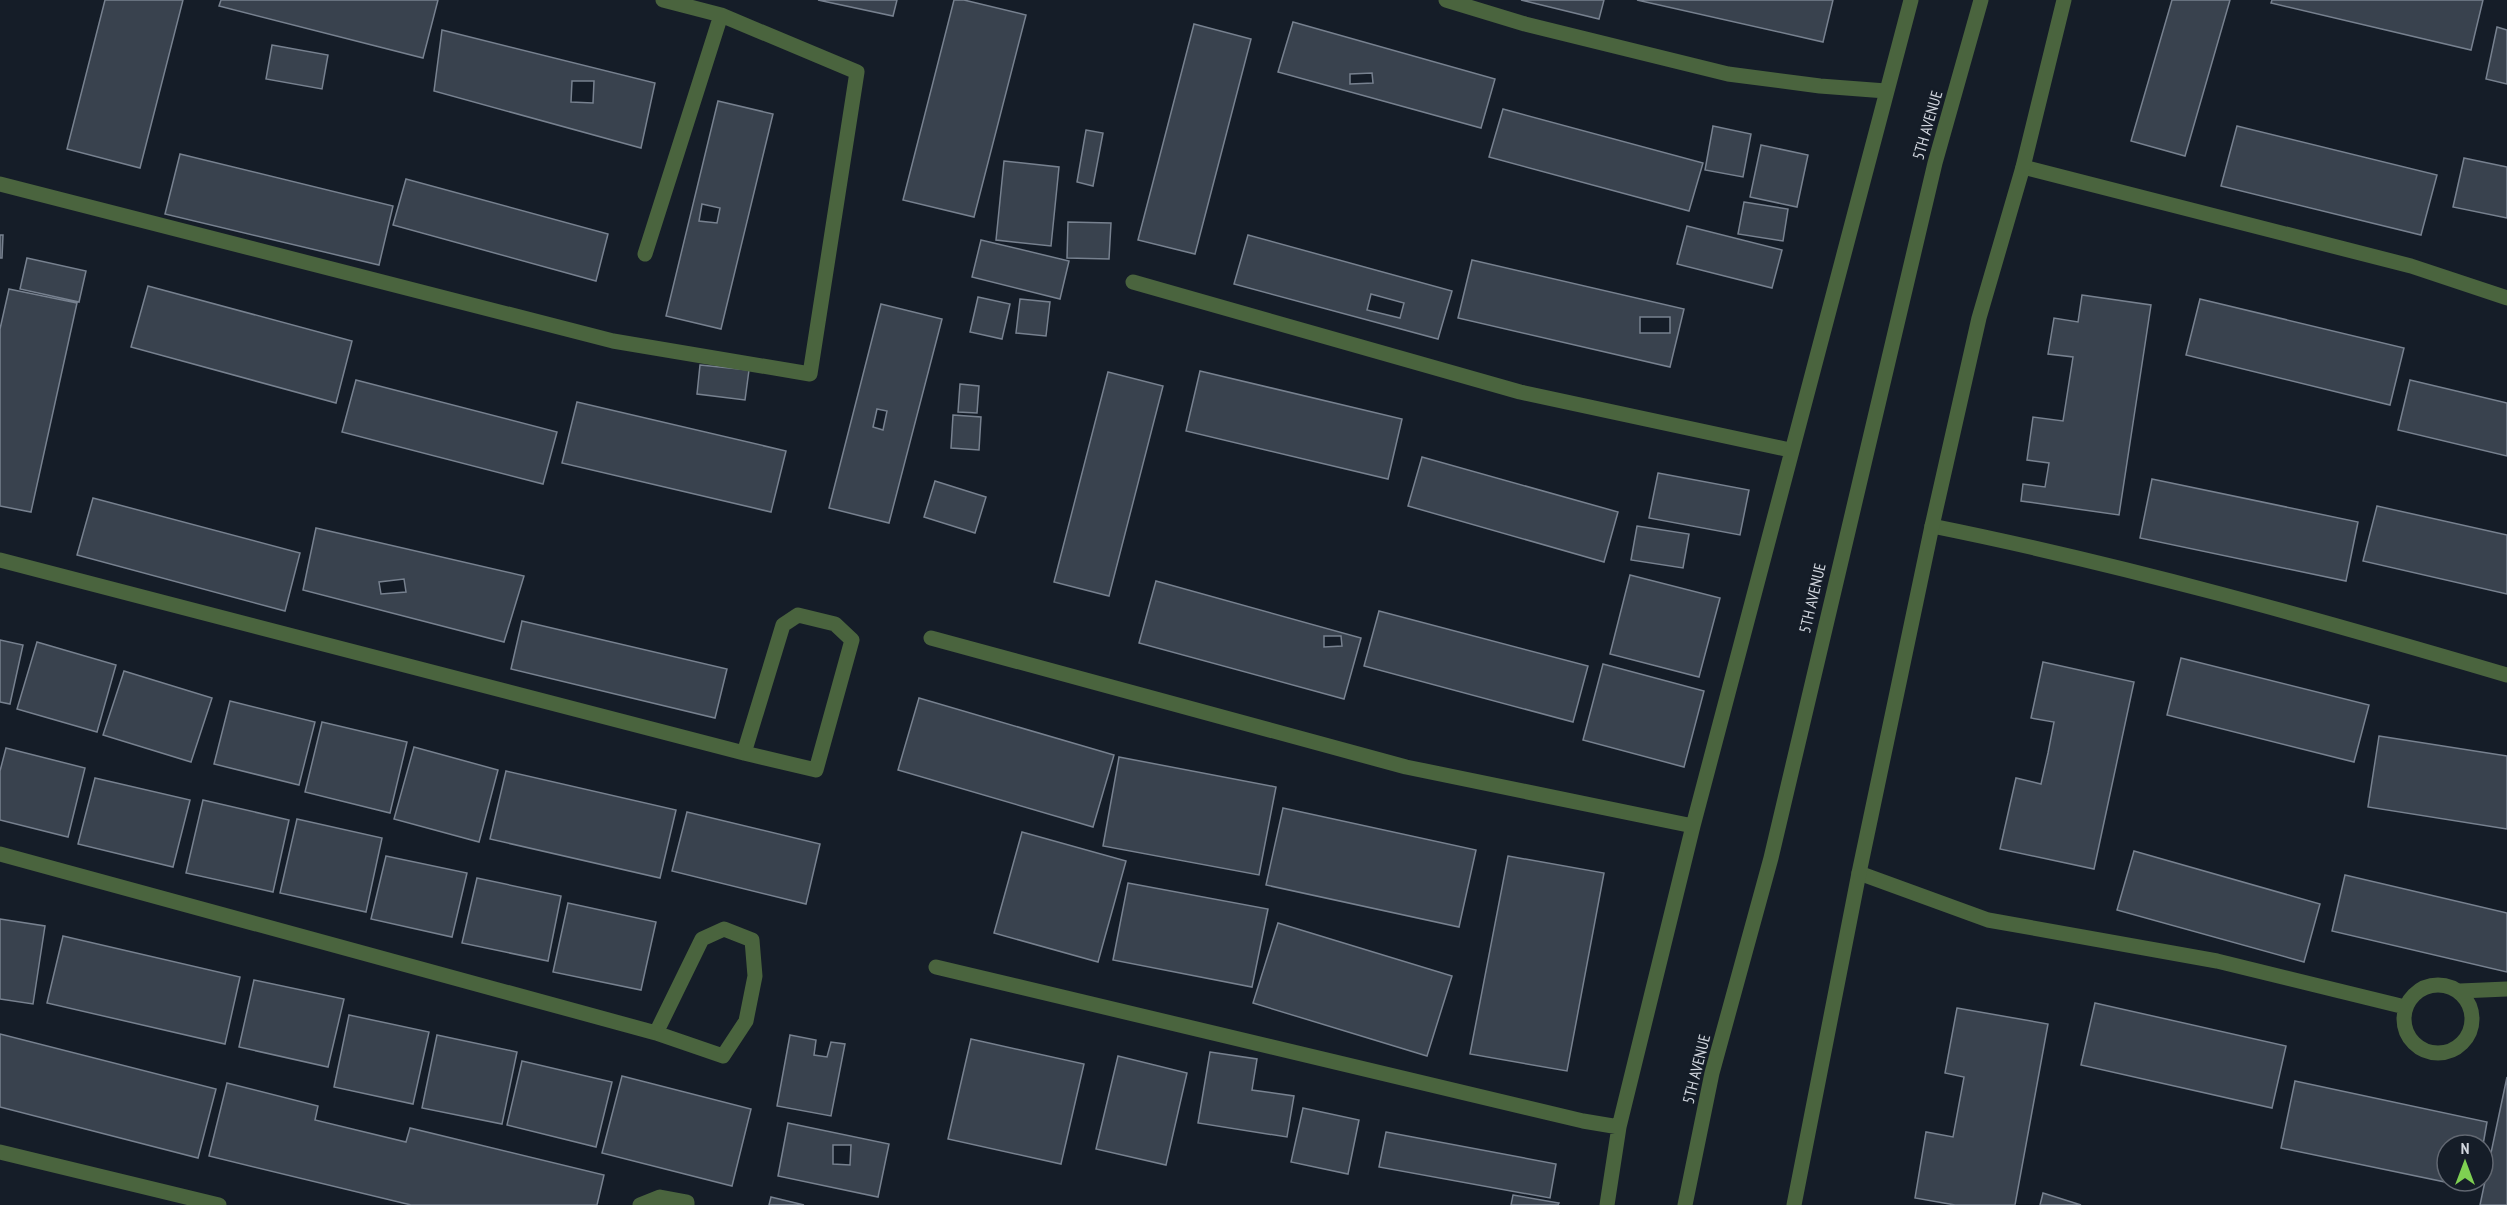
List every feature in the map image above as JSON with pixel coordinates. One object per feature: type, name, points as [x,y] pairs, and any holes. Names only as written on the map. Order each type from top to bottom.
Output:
[{"type":"street","points":[[0,184],[613,341],[810,374],[857,72],[721,15],[663,0]]},
{"type":"street","points":[[1446,0],[1525,24],[1728,74],[1820,86],[1886,91]]},
{"type":"street","points":[[1607,1205],[1620,1127],[1693,826],[1790,450],[1911,0]]},
{"type":"street","name":"5TH AVENUE","points":[[1685,1205],[1712,1073],[1771,858],[1935,163],[1981,0]]},
{"type":"street","points":[[1794,1205],[1859,873],[1932,526],[1979,318],[2024,167],[2064,0]]},
{"type":"street","points":[[645,254],[721,15]]},
{"type":"street","points":[[2024,167],[2411,266],[2507,298]]},
{"type":"street","points":[[1133,282],[1520,392],[1790,450]]},
{"type":"street","points":[[1932,526],[2050,551],[2398,643],[2507,675]]},
{"type":"street","points":[[0,560],[744,753],[816,770],[852,640],[835,624],[798,615],[783,625],[744,753]]},
{"type":"street","points":[[931,638],[1406,767],[1693,826]]},
{"type":"street","points":[[0,854],[656,1033],[723,1056],[746,1021],[755,976],[752,940],[724,929],[702,939],[656,1033]]},
{"type":"street","points":[[1859,873],[1988,920],[2217,961],[2405,1007]]},
{"type":"street","points":[[936,967],[1583,1122],[1620,1127]]},
{"type":"street","points":[[2460,991],[2468,1001],[2474,1018],[2470,1034],[2456,1048],[2438,1054],[2417,1046],[2406,1032],[2404,1022],[2405,1007],[2417,992],[2441,984],[2460,991],[2507,989]]},
{"type":"street","points":[[0,1152],[219,1205]]},
{"type":"street","points":[[640,1205],[660,1197],[687,1202],[687,1205]]},
{"type":"building","points":[[105,0],[183,0],[140,168],[67,149]]},
{"type":"building","points":[[221,0],[438,0],[423,58],[219,6]]},
{"type":"building","points":[[818,0],[897,0],[893,16]]},
{"type":"building","points":[[954,0],[964,0],[1026,15],[974,217],[903,200]]},
{"type":"building","points":[[1521,0],[1604,0],[1599,19]]},
{"type":"building","points":[[1637,0],[1833,0],[1823,42]]},
{"type":"building","points":[[2172,0],[2230,0],[2185,156],[2131,141]]},
{"type":"building","points":[[2272,0],[2483,0],[2471,50],[2271,3]]},
{"type":"building","points":[[1293,22],[1495,79],[1481,128],[1278,72]],"holes":[[[1372,73],[1373,83],[1350,84],[1350,74]]]},
{"type":"building","points":[[1194,24],[1251,39],[1195,254],[1138,240]]},
{"type":"building","points":[[2497,27],[2507,30],[2507,84],[2486,79]]},
{"type":"building","points":[[442,30],[655,83],[641,148],[434,91]],"holes":[[[572,81],[594,81],[593,103],[571,102]]]},
{"type":"building","points":[[272,45],[328,55],[322,89],[266,79]]},
{"type":"building","points":[[718,101],[773,114],[721,329],[666,316]],"holes":[[[702,204],[720,208],[717,223],[699,221]]]},
{"type":"building","points":[[1503,109],[1703,163],[1689,211],[1489,157]]},
{"type":"building","points":[[1713,126],[1751,134],[1743,177],[1705,170]]},
{"type":"building","points":[[2237,126],[2437,175],[2421,235],[2221,186]]},
{"type":"building","points":[[1086,130],[1103,133],[1093,186],[1077,182]]},
{"type":"building","points":[[1761,145],[1808,155],[1797,207],[1750,197]]},
{"type":"building","points":[[180,154],[393,206],[379,265],[165,214]]},
{"type":"building","points":[[2464,158],[2507,167],[2507,218],[2453,207]]},
{"type":"building","points":[[1004,161],[1059,167],[1051,246],[996,240]]},
{"type":"building","points":[[406,179],[608,234],[596,281],[393,225]]},
{"type":"building","points":[[1744,202],[1788,209],[1783,241],[1738,234]]},
{"type":"building","points":[[1068,222],[1111,223],[1109,259],[1067,258]]},
{"type":"building","points":[[1687,226],[1782,250],[1772,288],[1677,264]]},
{"type":"building","points":[[0,235],[3,235],[2,258],[0,258]]},
{"type":"building","points":[[1248,235],[1452,291],[1438,339],[1234,284]],"holes":[[[1371,294],[1404,303],[1400,318],[1367,310]]]},
{"type":"building","points":[[981,240],[1069,261],[1060,299],[972,277]]},
{"type":"building","points":[[27,258],[86,271],[79,302],[20,289]]},
{"type":"building","points":[[1472,260],[1684,309],[1670,367],[1458,318]],"holes":[[[1640,317],[1670,317],[1670,333],[1640,333]]]},
{"type":"building","points":[[148,286],[352,341],[336,403],[131,347]]},
{"type":"building","points":[[9,289],[77,303],[31,512],[0,506],[0,329]]},
{"type":"building","points":[[2082,295],[2151,305],[2119,515],[2021,501],[2023,484],[2045,487],[2049,463],[2027,460],[2033,417],[2063,421],[2073,357],[2048,354],[2054,318],[2078,322]]},
{"type":"building","points":[[978,297],[1010,304],[1002,339],[970,332]]},
{"type":"building","points":[[1020,299],[1050,302],[1046,336],[1016,333]]},
{"type":"building","points":[[2200,299],[2404,348],[2390,405],[2186,355]]},
{"type":"building","points":[[881,304],[942,319],[889,523],[829,508]],"holes":[[[877,409],[887,411],[883,430],[873,427]]]},
{"type":"building","points":[[700,365],[749,370],[745,400],[697,394]]},
{"type":"building","points":[[1200,371],[1402,419],[1388,479],[1186,431]]},
{"type":"building","points":[[1108,372],[1163,386],[1109,596],[1054,582]]},
{"type":"building","points":[[356,380],[557,432],[543,484],[342,432]]},
{"type":"building","points":[[2410,380],[2507,403],[2507,456],[2398,430]]},
{"type":"building","points":[[960,384],[979,386],[977,413],[958,412]]},
{"type":"building","points":[[577,402],[786,451],[771,512],[562,463]]},
{"type":"building","points":[[953,415],[981,417],[979,450],[951,448]]},
{"type":"building","points":[[1422,457],[1618,512],[1604,562],[1408,506]]},
{"type":"building","points":[[1658,473],[1749,490],[1740,535],[1649,518]]},
{"type":"building","points":[[2152,479],[2358,522],[2346,581],[2140,538]]},
{"type":"building","points":[[935,481],[986,497],[975,533],[924,517]]},
{"type":"building","points":[[93,498],[300,553],[285,611],[77,555]]},
{"type":"building","points":[[2377,506],[2507,535],[2507,594],[2363,561]]},
{"type":"building","points":[[1637,526],[1689,534],[1683,568],[1631,560]]},
{"type":"building","points":[[316,528],[524,576],[504,642],[303,590]],"holes":[[[404,579],[406,592],[381,594],[379,582]]]},
{"type":"building","points":[[1630,575],[1720,598],[1699,677],[1610,654]]},
{"type":"building","points":[[1156,581],[1361,638],[1344,699],[1139,643]],"holes":[[[1324,636],[1341,636],[1342,646],[1324,647]]]},
{"type":"building","points":[[1379,611],[1588,666],[1573,722],[1364,666]]},
{"type":"building","points":[[522,621],[727,669],[715,718],[511,669]]},
{"type":"building","points":[[0,640],[23,645],[10,704],[0,702]]},
{"type":"building","points":[[37,642],[116,665],[97,732],[17,709]]},
{"type":"building","points":[[2181,658],[2369,705],[2354,762],[2167,715]]},
{"type":"building","points":[[2043,662],[2134,682],[2094,869],[2000,849],[2016,778],[2041,784],[2054,722],[2031,718]]},
{"type":"building","points":[[1603,664],[1704,691],[1684,767],[1583,740]]},
{"type":"building","points":[[124,671],[212,698],[191,762],[103,735]]},
{"type":"building","points":[[919,698],[1114,755],[1093,827],[898,770]]},
{"type":"building","points":[[230,701],[315,722],[299,785],[214,764]]},
{"type":"building","points":[[322,722],[407,742],[390,813],[305,792]]},
{"type":"building","points":[[2379,736],[2507,756],[2507,829],[2368,807]]},
{"type":"building","points":[[414,747],[498,770],[479,842],[394,819]]},
{"type":"building","points":[[6,748],[85,768],[68,837],[0,820],[0,771]]},
{"type":"building","points":[[1119,757],[1276,787],[1259,875],[1103,846]]},
{"type":"building","points":[[506,771],[676,810],[660,878],[490,839]]},
{"type":"building","points":[[95,778],[190,800],[173,867],[78,844]]},
{"type":"building","points":[[203,800],[289,820],[273,892],[186,873]]},
{"type":"building","points":[[1283,808],[1476,850],[1459,927],[1266,885]]},
{"type":"building","points":[[687,812],[820,844],[806,904],[672,871]]},
{"type":"building","points":[[297,819],[382,838],[366,912],[280,893]]},
{"type":"building","points":[[1022,832],[1126,861],[1098,962],[994,933]]},
{"type":"building","points":[[2134,851],[2320,904],[2304,962],[2117,910]]},
{"type":"building","points":[[386,856],[467,873],[452,937],[371,919]]},
{"type":"building","points":[[1508,856],[1604,873],[1567,1071],[1470,1054]]},
{"type":"building","points":[[2345,875],[2507,913],[2507,972],[2332,931]]},
{"type":"building","points":[[477,878],[561,896],[548,961],[462,943]]},
{"type":"building","points":[[1128,883],[1268,909],[1252,987],[1113,960]]},
{"type":"building","points":[[568,903],[656,922],[641,990],[553,972]]},
{"type":"building","points":[[0,919],[45,926],[33,1004],[0,999]]},
{"type":"building","points":[[1278,923],[1452,976],[1427,1056],[1253,1003]]},
{"type":"building","points":[[63,936],[240,977],[225,1044],[47,1003]]},
{"type":"building","points":[[254,980],[344,999],[328,1067],[239,1047]]},
{"type":"building","points":[[2095,1003],[2286,1046],[2272,1108],[2081,1065]]},
{"type":"building","points":[[1957,1008],[2048,1024],[2015,1205],[1955,1205],[1915,1198],[1926,1132],[1953,1137],[1964,1077],[1945,1073]]},
{"type":"building","points":[[349,1015],[429,1032],[413,1104],[334,1087]]},
{"type":"building","points":[[0,1034],[216,1089],[198,1158],[0,1107]]},
{"type":"building","points":[[437,1035],[517,1052],[502,1124],[422,1108]]},
{"type":"building","points":[[790,1035],[816,1040],[814,1055],[827,1057],[831,1042],[845,1044],[831,1116],[777,1106]]},
{"type":"building","points":[[971,1039],[1084,1064],[1061,1164],[948,1139]]},
{"type":"building","points":[[1210,1052],[1257,1059],[1252,1090],[1294,1096],[1287,1137],[1198,1123]]},
{"type":"building","points":[[1118,1056],[1187,1073],[1166,1165],[1096,1149]]},
{"type":"building","points":[[522,1061],[612,1082],[596,1147],[507,1125]]},
{"type":"building","points":[[622,1076],[751,1109],[732,1186],[602,1153]]},
{"type":"building","points":[[2507,1077],[2507,1205],[2480,1205],[2483,1193],[2495,1193],[2495,1134]]},
{"type":"building","points":[[2295,1081],[2487,1122],[2485,1133],[2435,1133],[2435,1180],[2281,1148]]},
{"type":"building","points":[[227,1083],[318,1106],[315,1120],[406,1142],[410,1128],[604,1175],[597,1205],[411,1205],[209,1156]]},
{"type":"building","points":[[1303,1108],[1359,1120],[1348,1174],[1291,1162]]},
{"type":"building","points":[[788,1123],[889,1144],[878,1197],[778,1176]],"holes":[[[833,1145],[851,1145],[850,1165],[833,1164]]]},
{"type":"building","points":[[1386,1132],[1556,1164],[1550,1198],[1379,1167]]},
{"type":"building","points":[[2043,1193],[2081,1205],[2040,1205]]},
{"type":"building","points":[[1513,1195],[1559,1203],[1558,1205],[1511,1205]]},
{"type":"building","points":[[771,1197],[804,1205],[769,1205]]}]
